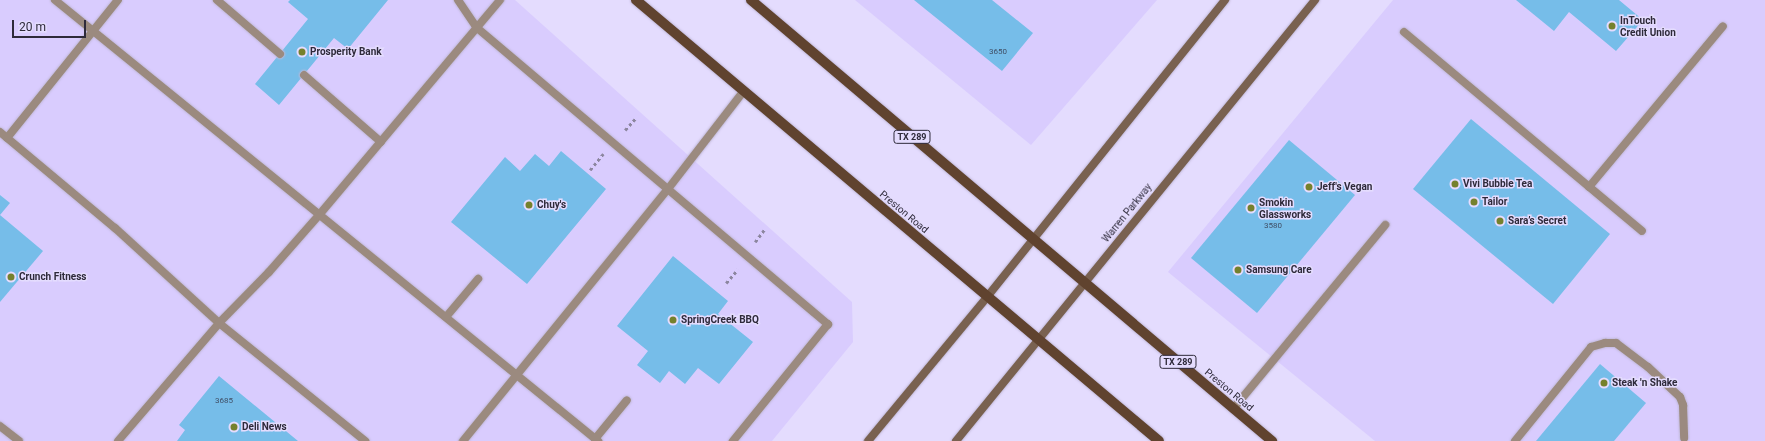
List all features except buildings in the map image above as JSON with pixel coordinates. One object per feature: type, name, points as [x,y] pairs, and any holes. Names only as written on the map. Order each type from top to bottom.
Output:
[{"type":"main road","name":"Preston Road","points":[[636,0],[742,92],[1159,441]]},
{"type":"main road","name":"Preston Road","points":[[751,0],[1032,240],[1272,441]]},
{"type":"main road","points":[[868,441],[987,297],[1225,0]]},
{"type":"main road","name":"Warren Parkway","points":[[956,441],[1315,0]]},
{"type":"lane","points":[[55,0],[596,440],[627,400]]},
{"type":"lane","points":[[7,138],[118,0]]},
{"type":"lane","points":[[217,0],[280,54]]},
{"type":"lane","points":[[458,0],[476,27],[828,324],[733,441]]},
{"type":"lane","points":[[118,441],[219,323],[269,272],[319,215],[500,0]]},
{"type":"lane","points":[[1589,187],[1723,26]]},
{"type":"lane","points":[[1404,32],[1642,231]]},
{"type":"lane","points":[[304,75],[381,142]]},
{"type":"lane","points":[[463,441],[668,189],[742,92]]},
{"type":"lane","points":[[0,132],[115,228],[219,323],[365,441]]},
{"type":"lane","points":[[1233,409],[1385,225]]},
{"type":"lane","points":[[446,317],[478,279]]},
{"type":"lane","points":[[1515,441],[1591,347],[1605,343],[1616,343],[1648,367],[1680,397],[1683,406],[1684,438]]},
{"type":"lane","points":[[0,426],[19,441]]},
{"type":"path","points":[[621,134],[634,118]]},
{"type":"path","points":[[590,170],[603,154]]},
{"type":"path","points":[[754,243],[764,230]]},
{"type":"path","points":[[726,282],[740,265]]},
{"type":"shaded area","points":[[0,0],[515,0],[852,302],[853,342],[772,441],[0,441]]},
{"type":"shaded area","points":[[855,0],[1157,0],[1031,145]]},
{"type":"shaded area","points":[[1393,0],[1765,0],[1765,441],[1375,441],[1168,272]]},
{"type":"place","name":"InTouch Credit Union","points":[[1612,26]]},
{"type":"place","name":"Prosperity Bank","points":[[302,52]]},
{"type":"place","name":"Vivi Bubble Tea","points":[[1455,184]]},
{"type":"place","name":"Jeff's Vegan","points":[[1309,187]]},
{"type":"place","name":"Tailor","points":[[1474,202]]},
{"type":"place","name":"Chuy's","points":[[529,205]]},
{"type":"place","name":"Smokin Glassworks","points":[[1251,208]]},
{"type":"place","name":"Sara’s Secret","points":[[1500,221]]},
{"type":"place","name":"Samsung Care","points":[[1238,270]]},
{"type":"place","name":"Crunch Fitness","points":[[11,277]]},
{"type":"place","name":"SpringCreek BBQ","points":[[673,320]]},
{"type":"place","name":"Steak 'n Shake","points":[[1604,383]]},
{"type":"place","name":"Deli News","points":[[234,427]]}]
